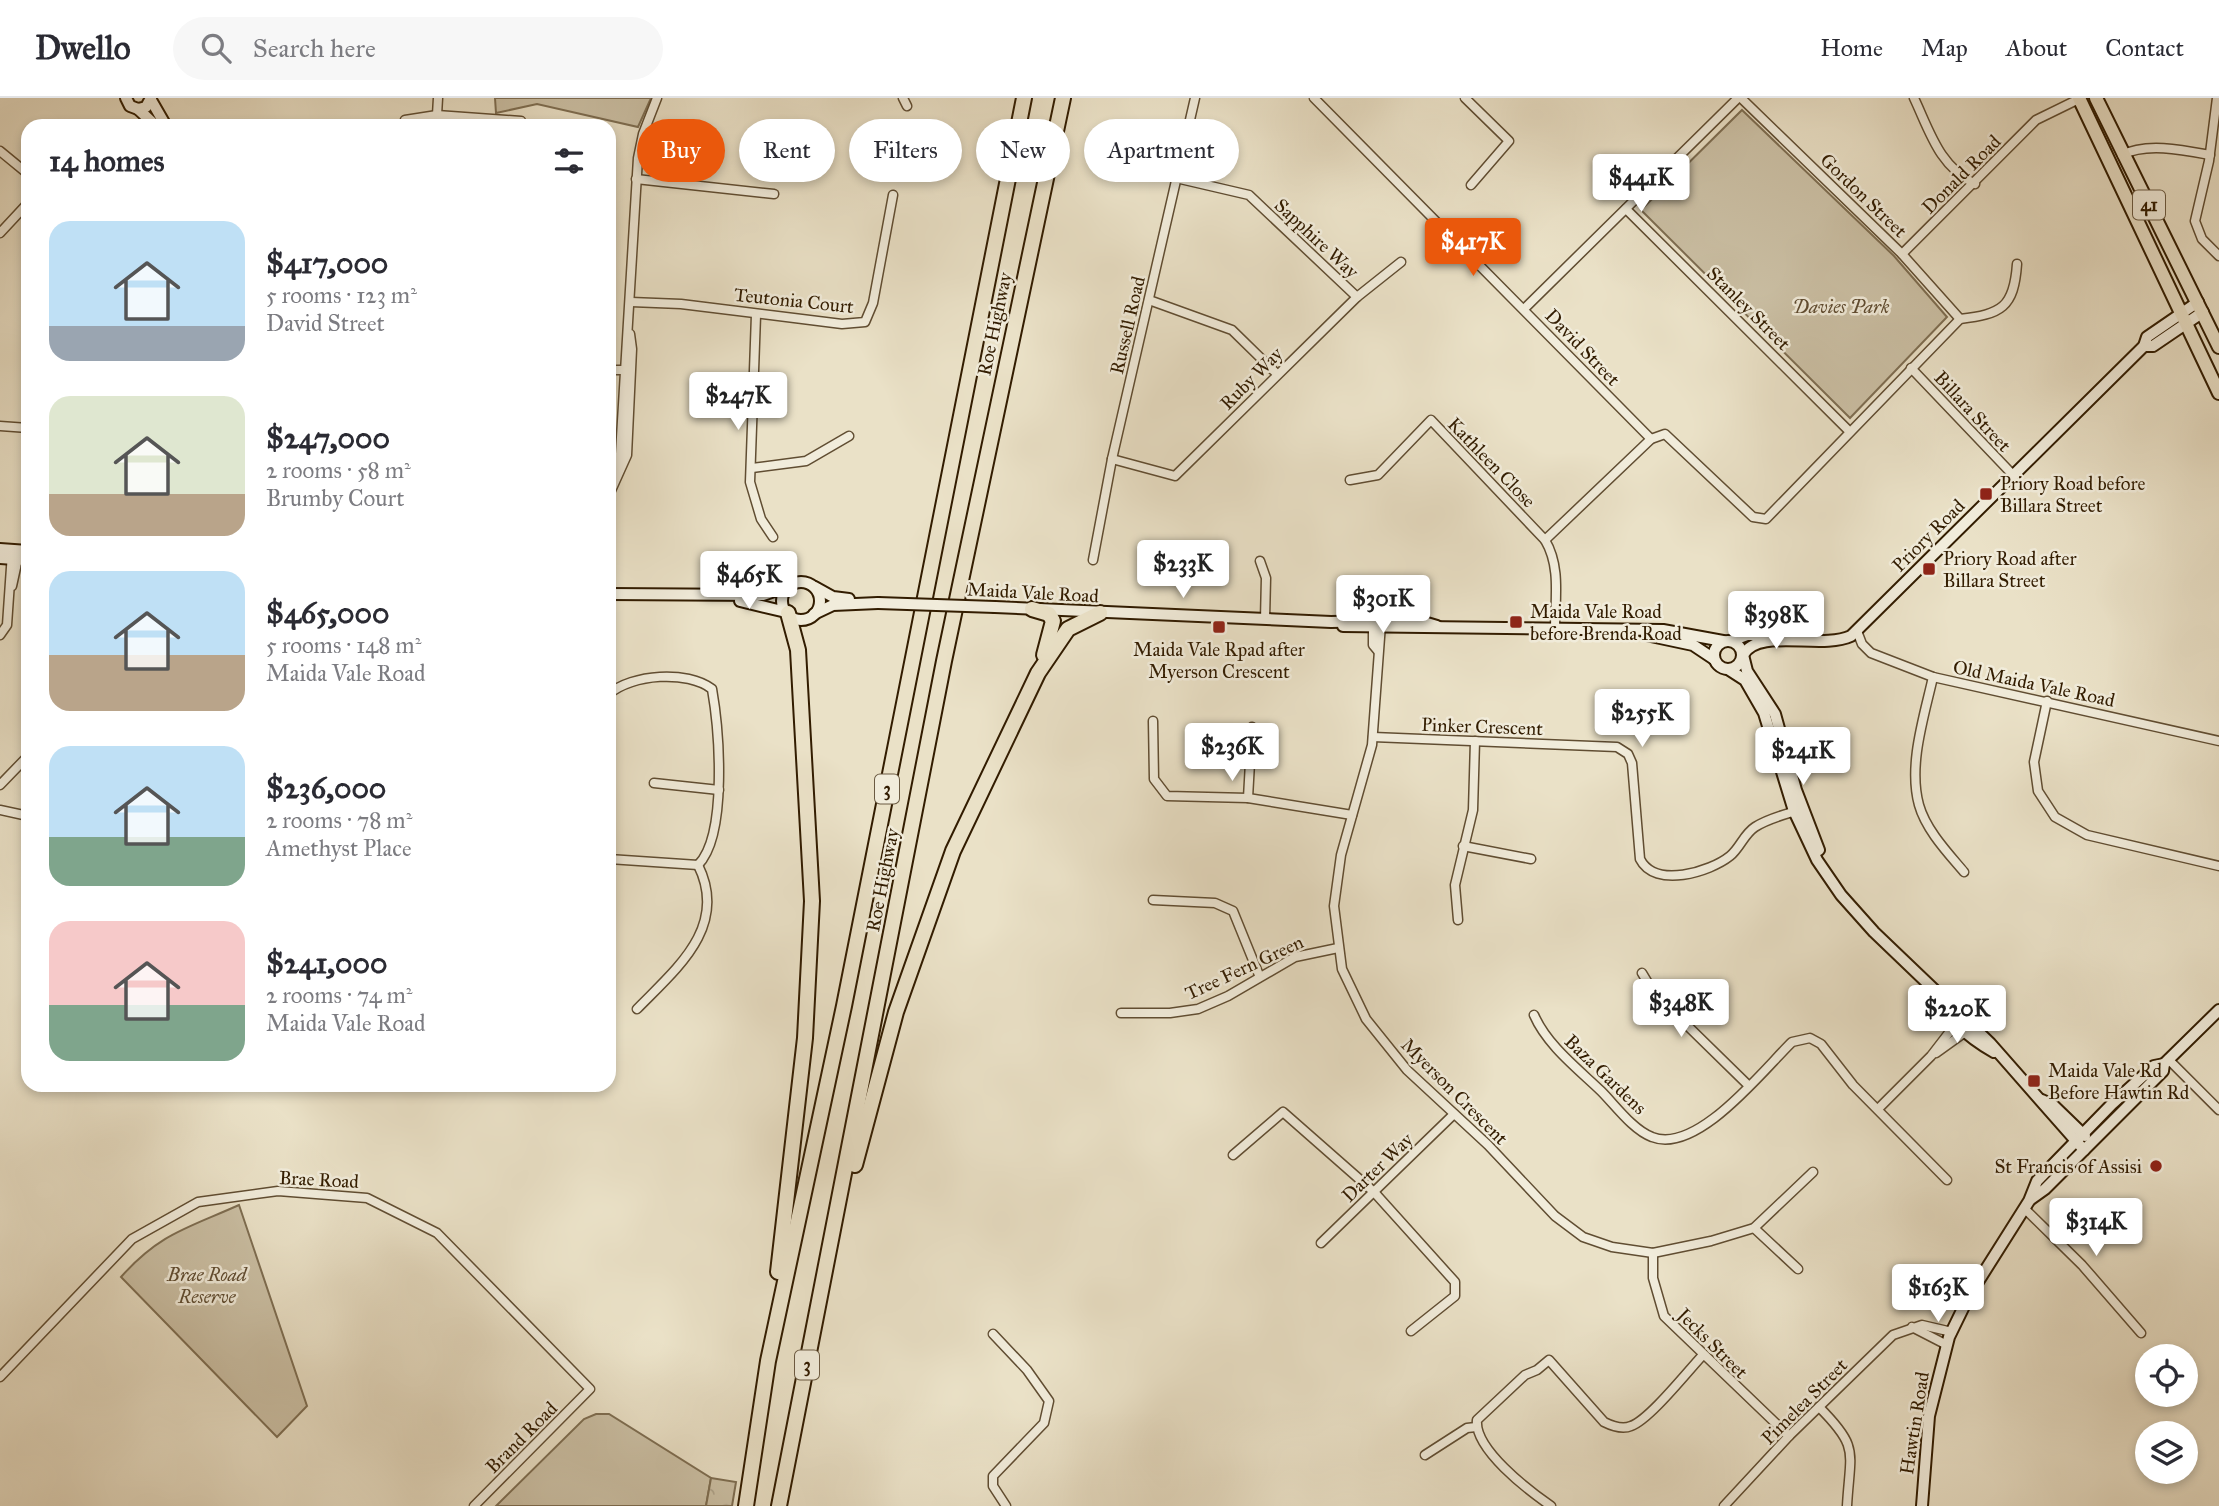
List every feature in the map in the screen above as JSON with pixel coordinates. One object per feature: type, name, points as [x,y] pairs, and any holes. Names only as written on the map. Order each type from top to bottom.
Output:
[{"type":"highway","name":"Roe Highway","points":[[747,1506],[768,1361],[844,1006],[1024,98]]},
{"type":"highway","name":"Roe Highway","points":[[779,1506],[944,661],[1045,171],[1065,98]]},
{"type":"highway","points":[[1032,609],[1049,614],[1053,621],[1038,673]]},
{"type":"highway","points":[[768,1361],[805,1038],[813,901],[798,650],[787,612]]},
{"type":"highway","points":[[834,1233],[867,1127],[897,1012],[953,851],[1038,673],[1068,629],[1100,613]]},
{"type":"main road","points":[[126,98],[130,106],[138,109],[149,119]]},
{"type":"main road","name":"41","points":[[2080,98],[2219,393]]},
{"type":"main road","name":"41","points":[[2096,98],[2219,347]]},
{"type":"main road","points":[[138,109],[146,107],[151,99],[162,119]]},
{"type":"main road","name":"Priory Road","points":[[1743,655],[1749,645],[1762,640],[1840,641],[1857,631],[2144,346],[2147,337],[2200,307]]},
{"type":"main road","points":[[0,549],[17,556]]},
{"type":"main road","points":[[787,612],[784,594],[792,584]]},
{"type":"main road","points":[[616,594],[763,595],[792,584],[810,584],[820,600],[813,615],[802,619],[752,602],[696,596]]},
{"type":"main road","name":"Maida Vale Road","points":[[810,584],[833,597],[859,602],[1377,623],[1422,620],[1437,626],[1663,630],[1727,641]]},
{"type":"main road","name":"Maida Vale Road","points":[[813,615],[833,605],[859,602]]},
{"type":"main road","name":"Maida Vale Road","points":[[1594,630],[1674,640],[1701,649],[1714,659]]},
{"type":"main road","name":"Priory Road","points":[[1727,641],[1745,636],[1766,635],[1818,642]]},
{"type":"main road","points":[[1798,810],[1776,714],[1747,671],[1740,646],[1727,641],[1716,647],[1714,659],[1718,665],[1745,680],[1764,713],[1798,810],[1817,860],[1854,911],[1969,1029],[2042,1100],[2053,1105],[2088,1146]]},
{"type":"main road","points":[[1728,669],[1737,667],[1743,655]]},
{"type":"main road","name":"Hawtin Road","points":[[1922,1506],[1929,1416],[1947,1345],[1986,1265],[2026,1205],[2037,1181],[2078,1137],[2154,1066],[2166,1061],[2219,1010]]},
{"type":"main road","name":"Hawtin Road","points":[[2026,1205],[2163,1072],[2166,1061]]},
{"type":"street","points":[[437,116],[438,98]]},
{"type":"street","points":[[616,479],[626,455],[636,179],[643,134],[657,98]]},
{"type":"street","name":"Russell Road","points":[[1190,119],[1195,98]]},
{"type":"street","name":"David Street","points":[[1314,98],[1651,439]]},
{"type":"street","points":[[1465,98],[1509,141],[1471,185]]},
{"type":"street","points":[[1524,309],[1740,98]]},
{"type":"street","name":"Gordon Street","points":[[1740,98],[1902,254],[1959,319]]},
{"type":"street","points":[[1914,98],[1942,159],[1975,184]]},
{"type":"street","name":"Donald Road","points":[[1902,254],[1975,184],[2036,120],[2080,98]]},
{"type":"street","points":[[2217,98],[2210,155],[2196,221],[2202,239],[2219,256]]},
{"type":"street","points":[[413,119],[437,116],[487,119]]},
{"type":"street","points":[[2122,155],[2142,149],[2210,155]]},
{"type":"street","points":[[0,152],[21,168]]},
{"type":"street","points":[[636,179],[774,194]]},
{"type":"street","name":"Russell Road","points":[[1093,560],[1112,460],[1175,182]]},
{"type":"street","name":"Sapphire Way","points":[[1193,182],[1249,195],[1357,297]]},
{"type":"street","name":"Teutonia Court","points":[[631,302],[681,304],[842,324],[865,322],[873,303],[893,195]]},
{"type":"street","name":"Stanley Street","points":[[1626,209],[1849,430]]},
{"type":"street","points":[[0,233],[21,210]]},
{"type":"street","name":"Ruby Way","points":[[1112,460],[1175,475],[1357,297],[1401,262]]},
{"type":"street","points":[[1555,629],[1557,578],[1552,554],[1545,540],[1651,439],[1665,434],[1760,520],[1766,519],[1959,319],[1992,315],[2015,292],[2017,264]]},
{"type":"street","points":[[1149,300],[1231,330],[1277,374]]},
{"type":"street","points":[[756,315],[753,496],[761,519],[773,537]]},
{"type":"street","name":"Billara Street","points":[[1911,368],[2012,475]]},
{"type":"street","points":[[616,370],[628,370]]},
{"type":"street","points":[[616,464],[620,454],[628,370]]},
{"type":"street","name":"Kathleen Close","points":[[1350,480],[1378,475],[1431,421],[1545,540]]},
{"type":"street","points":[[0,426],[21,428]]},
{"type":"street","points":[[752,468],[806,461],[849,436]]},
{"type":"street","points":[[0,635],[7,625],[17,556]]},
{"type":"street","points":[[1260,561],[1266,578],[1265,619]]},
{"type":"street","name":"Myerson Crescent","points":[[1377,623],[1382,644],[1378,651],[1373,737],[1335,888],[1338,948],[1342,969],[1366,1019],[1407,1070],[1555,1216],[1583,1237],[1612,1247],[1653,1252],[1711,1241],[1754,1228],[1813,1172]]},
{"type":"street","name":"Old Maida Vale Road","points":[[1857,631],[1862,644],[1871,653],[1933,677],[2219,741]]},
{"type":"street","points":[[1933,677],[1916,767],[1919,806],[1936,838],[1964,873]]},
{"type":"street","points":[[616,690],[637,678],[689,679],[706,684],[712,689],[719,728],[719,790],[709,850],[698,865]]},
{"type":"street","points":[[2047,701],[2034,762],[2038,791],[2055,817],[2087,835],[2219,866]]},
{"type":"street","points":[[1153,720],[1154,779],[1161,792],[1176,798],[1248,798],[1352,816]]},
{"type":"street","points":[[1248,798],[1252,727]]},
{"type":"street","name":"Pinker Crescent","points":[[1373,737],[1622,750],[1632,763],[1640,859],[1646,868],[1659,874],[1707,869],[1734,853],[1753,828],[1798,810]]},
{"type":"street","points":[[1458,920],[1455,885],[1473,810],[1475,741]]},
{"type":"street","points":[[0,785],[21,763]]},
{"type":"street","points":[[654,783],[719,790]]},
{"type":"street","points":[[0,810],[21,814]]},
{"type":"street","points":[[1463,846],[1531,859]]},
{"type":"street","points":[[616,859],[698,865]]},
{"type":"street","points":[[637,1009],[682,963],[702,934],[706,893],[698,865]]},
{"type":"street","points":[[1153,900],[1215,902],[1233,911],[1259,975]]},
{"type":"street","name":"Tree Fern Green","points":[[1121,1013],[1170,1013],[1198,1009],[1228,996],[1259,975],[1304,954],[1338,948]]},
{"type":"street","points":[[1642,973],[1654,993],[1748,1085]]},
{"type":"street","name":"Baza Gardens","points":[[1534,1015],[1549,1040],[1640,1129],[1653,1138],[1676,1139],[1707,1125],[1792,1042],[1810,1038],[1828,1051],[1848,1080],[1947,1180]]},
{"type":"street","points":[[1878,1110],[1931,1056],[1960,1019]]},
{"type":"street","points":[[1931,1056],[1969,1029]]},
{"type":"street","points":[[2166,1061],[2219,1110]]},
{"type":"street","points":[[1233,1155],[1283,1112],[1374,1192],[1455,1282],[1455,1296],[1411,1331]]},
{"type":"street","name":"Darter Way","points":[[1321,1243],[1454,1114]]},
{"type":"street","name":"Brae Road","points":[[0,1377],[132,1239],[198,1202],[278,1191],[368,1198],[437,1233],[590,1389]]},
{"type":"street","points":[[2026,1205],[2141,1333]]},
{"type":"street","points":[[1754,1228],[1798,1269]]},
{"type":"street","name":"Jecks Street","points":[[1653,1252],[1653,1278],[1664,1316],[1702,1356],[1789,1436]]},
{"type":"street","points":[[1912,1327],[1922,1325],[1952,1332]]},
{"type":"street","points":[[1912,1327],[1947,1345]]},
{"type":"street","name":"Pimelea Street","points":[[1724,1506],[1789,1436],[1894,1335],[1912,1327]]},
{"type":"street","points":[[993,1334],[1027,1370],[1049,1401],[1044,1423],[993,1476],[993,1486],[1006,1506]]},
{"type":"street","points":[[1551,1506],[1525,1487],[1481,1442],[1476,1427],[1477,1420],[1525,1375],[1549,1360],[1604,1422],[1615,1427],[1629,1427],[1642,1419],[1702,1356]]},
{"type":"street","name":"Brand Road","points":[[474,1506],[590,1389]]},
{"type":"street","points":[[1819,1407],[1844,1432],[1851,1446],[1847,1506]]},
{"type":"street","points":[[1425,1455],[1467,1428],[1476,1427]]},
{"type":"green space","points":[[495,98],[651,98],[642,119],[637,119],[637,127],[616,122],[616,119],[603,119],[537,104],[496,113]]},
{"type":"green space","name":"Davies Park","points":[[1742,110],[1894,256],[1947,317],[1850,418],[1641,210]]},
{"type":"green space","name":"Brae Road Reserve","points":[[239,1205],[307,1406],[277,1437],[121,1277],[162,1241]]},
{"type":"green space","points":[[596,1414],[609,1414],[711,1478],[706,1506],[496,1506],[584,1419]]},
{"type":"green space","points":[[711,1478],[736,1482],[732,1506],[706,1506]]},
{"type":"place","name":"Priory Road before Billara Street","points":[[1986,494]]},
{"type":"place","name":"Priory Road after Billara Street","points":[[1929,569]]},
{"type":"place","name":"Maida Vale Road before Brenda Road","points":[[1516,622]]},
{"type":"place","name":"Maida Vale Rpad after Myerson Crescent","points":[[1219,627]]},
{"type":"place","name":"Maida Vale Rd Before Hawtin Rd","points":[[2034,1081]]},
{"type":"place","name":"St Francis of Assisi","points":[[2156,1166]]}]
